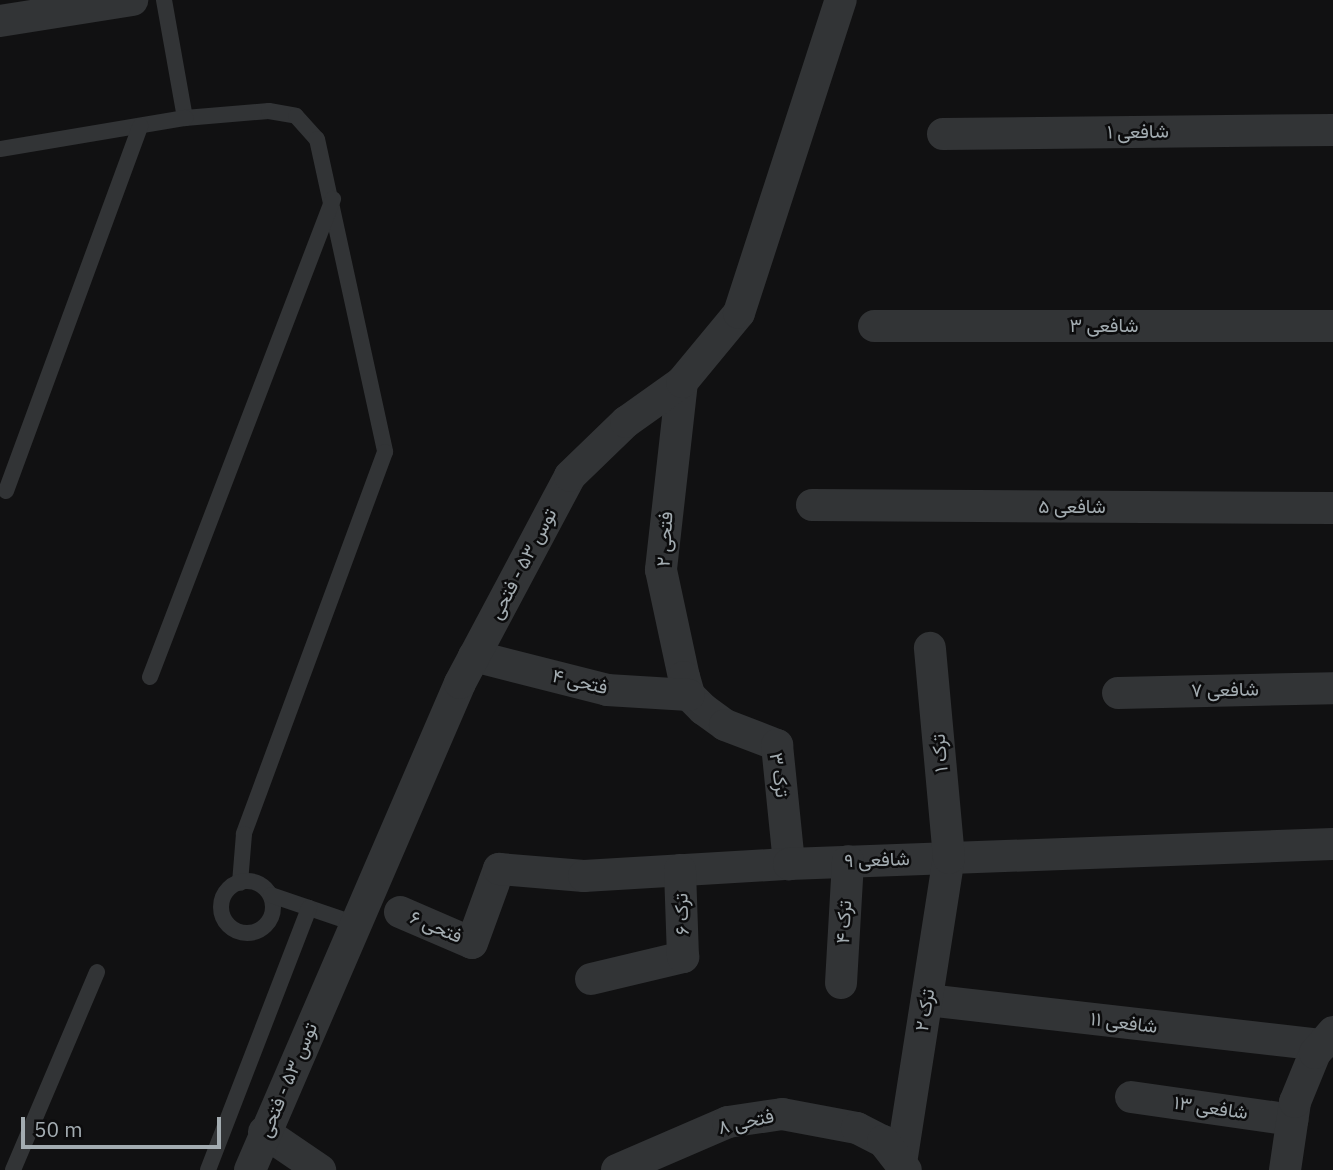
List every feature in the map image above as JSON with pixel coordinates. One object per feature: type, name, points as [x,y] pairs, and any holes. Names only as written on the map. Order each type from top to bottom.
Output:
[{"type":"street","points":[[0,21],[132,0]]},
{"type":"street","name":"توس ۵۳ - فتحی","points":[[250,1170],[264,1132],[474,656],[570,476],[626,422],[682,382],[738,313],[841,0]]},
{"type":"street","name":"شافعی ۱","points":[[943,134],[1333,130]]},
{"type":"street","name":"شافعی ۳","points":[[874,326],[1333,327]]},
{"type":"street","name":"فتحی ۲","points":[[682,382],[661,570],[689,695]]},
{"type":"street","name":"شافعی ۵","points":[[812,505],[1333,508]]},
{"type":"street","name":"ترک ۱","points":[[930,648],[949,858]]},
{"type":"street","name":"فتحی ۴","points":[[474,656],[607,690],[689,695]]},
{"type":"street","name":"شافعی ۷","points":[[1118,693],[1333,688]]},
{"type":"street","name":"ترک ۳","points":[[689,695],[725,725],[777,745],[789,864]]},
{"type":"street","name":"شافعی ۹","points":[[472,943],[499,869],[584,876],[789,864],[1333,844]]},
{"type":"street","name":"ترک ۲","points":[[903,1167],[949,858]]},
{"type":"street","name":"ترک ۴","points":[[841,983],[848,862]]},
{"type":"street","name":"ترک ۶","points":[[591,979],[683,957],[680,870]]},
{"type":"street","name":"فتحی ۶","points":[[400,912],[472,943]]},
{"type":"street","name":"شافعی ۱۱","points":[[927,1000],[1327,1039]]},
{"type":"street","points":[[1285,1170],[1295,1102],[1327,1039]]},
{"type":"street","name":"شافعی ۱۳","points":[[1131,1097],[1292,1120]]},
{"type":"street","name":"فتحی ۸","points":[[617,1170],[728,1122],[782,1114],[857,1128],[883,1141],[903,1167]]},
{"type":"street","points":[[264,1132],[320,1170]]},
{"type":"lane","points":[[163,0],[185,118]]},
{"type":"lane","points":[[0,149],[185,118],[270,111],[296,116],[317,139],[333,200],[385,452],[244,834],[240,883]]},
{"type":"lane","points":[[6,491],[140,126]]},
{"type":"lane","points":[[150,677],[333,200]]},
{"type":"lane","points":[[271,895],[272,915],[268,924],[260,930],[240,932],[231,928],[221,910],[227,891],[240,883],[255,882],[271,895],[356,923]]},
{"type":"lane","points":[[208,1170],[309,908]]},
{"type":"lane","points":[[13,1170],[97,972]]}]
